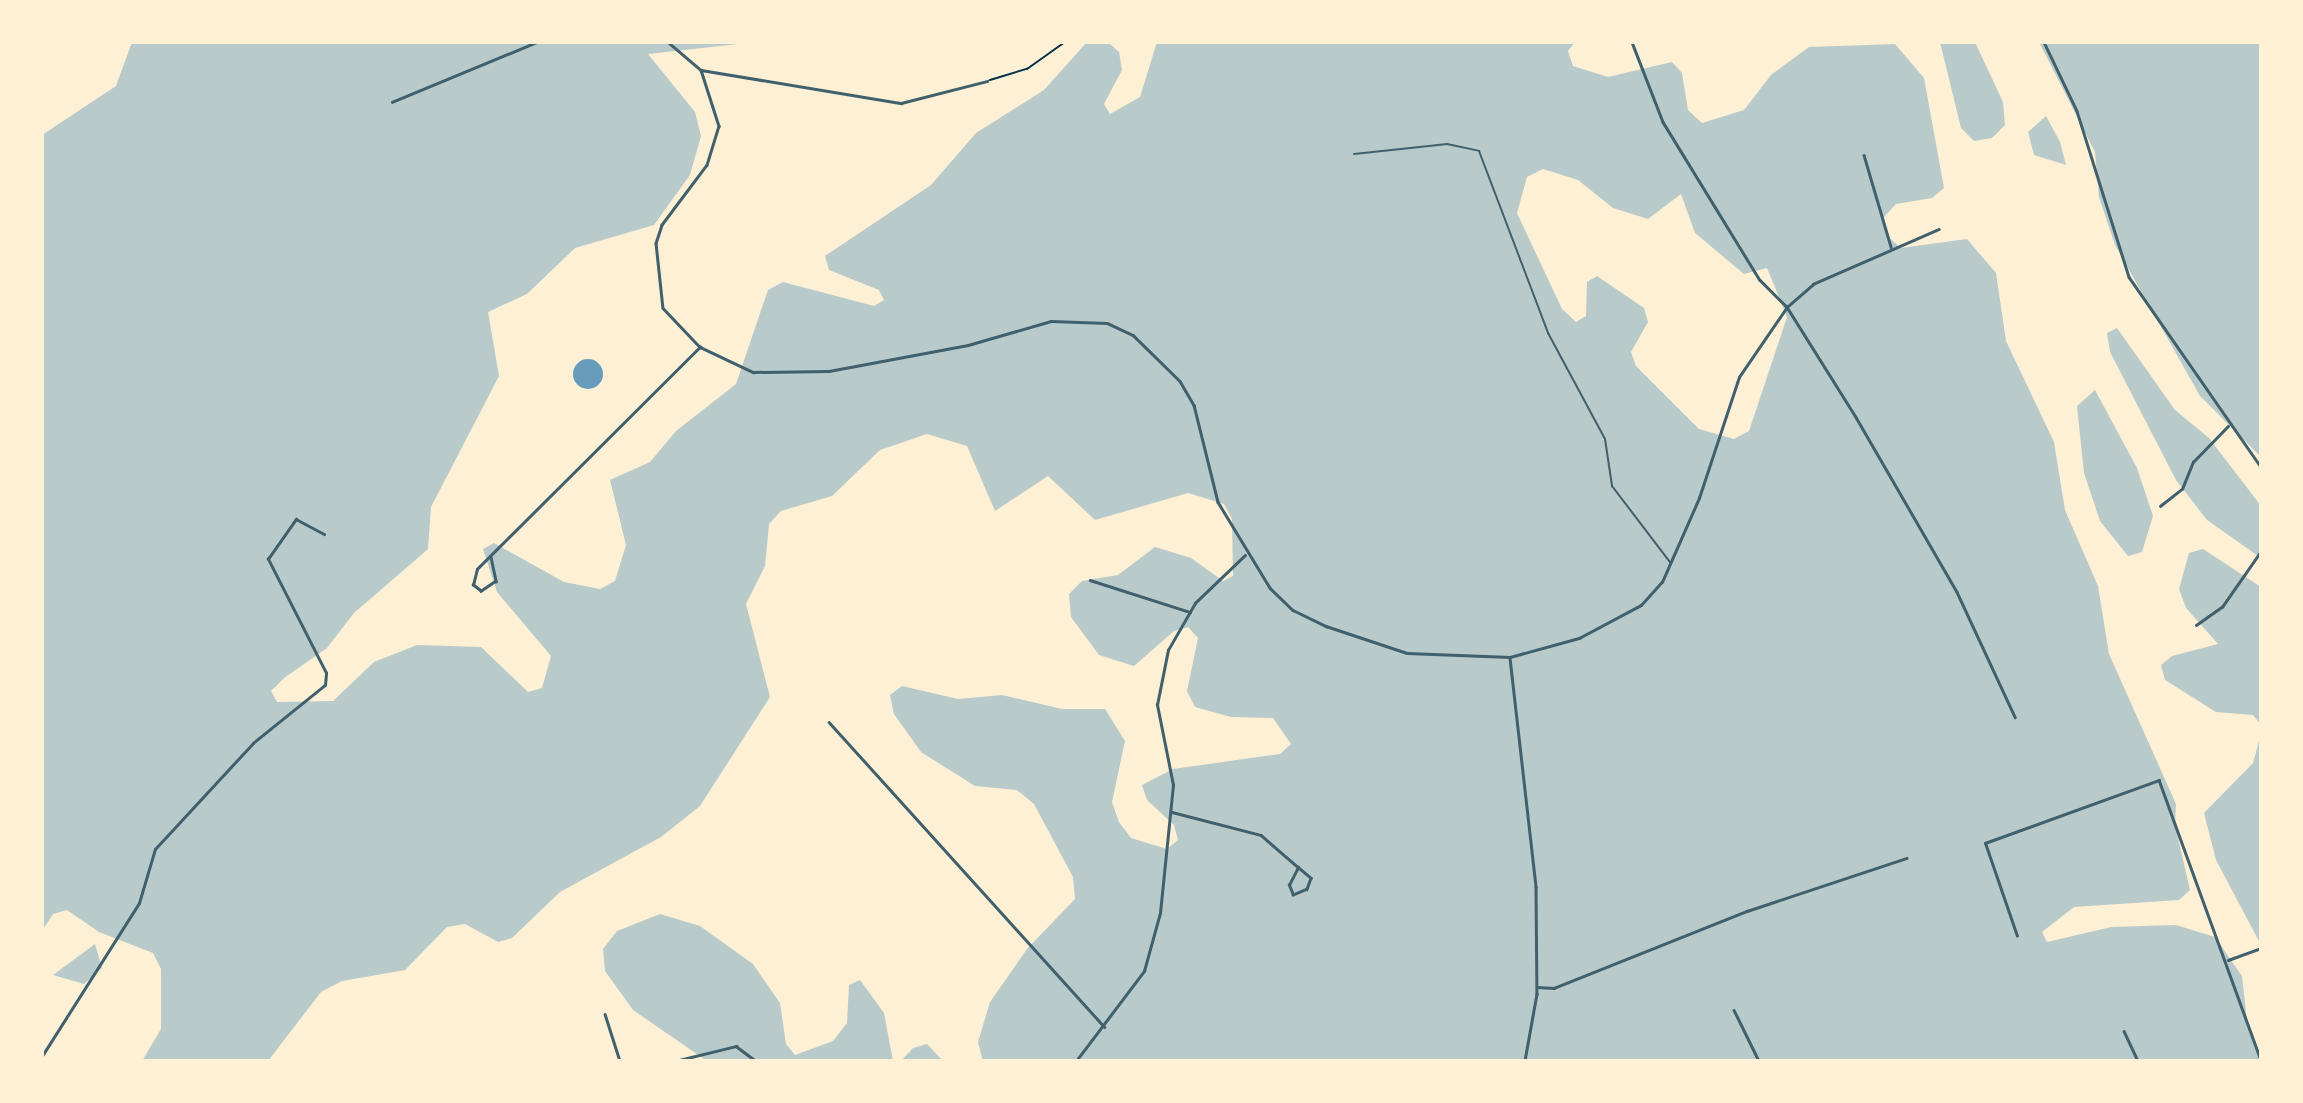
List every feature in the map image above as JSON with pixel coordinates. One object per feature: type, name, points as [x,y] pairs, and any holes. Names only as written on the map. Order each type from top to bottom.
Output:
[{"type":"street","points":[[392,102],[537,42]]},
{"type":"street","points":[[668,42],[701,70],[716,102],[715,146],[662,225],[654,270],[663,308],[700,347],[753,372],[829,371],[968,345],[1051,321],[1107,323],[1133,335],[1180,381],[1194,405],[1218,502],[1245,555],[1293,610],[1326,626],[1407,653],[1510,657],[1609,625],[1641,605],[1671,563],[1739,377],[1787,307],[1813,284],[1891,247],[1939,229]]},
{"type":"street","points":[[1632,42],[1663,122],[1760,280],[1787,307],[1957,592],[2015,717]]},
{"type":"street","points":[[2044,42],[2077,111],[2129,277],[2228,426],[2261,467]]},
{"type":"street","points":[[701,70],[901,103],[987,81]]},
{"type":"street","points":[[1864,155],[1891,247]]},
{"type":"street","points":[[491,557],[496,581],[481,592],[474,577],[491,557],[700,347]]},
{"type":"street","points":[[2160,506],[2182,489],[2193,462],[2228,426]]},
{"type":"street","points":[[42,1056],[139,903],[155,849],[253,743],[325,685],[326,673],[268,559],[296,519],[324,534]]},
{"type":"street","points":[[2196,625],[2222,607],[2261,551]]},
{"type":"street","points":[[1076,1061],[1105,1027],[1144,971],[1160,913],[1172,813],[1173,760],[1158,689],[1168,650],[1190,612],[1245,555]]},
{"type":"street","points":[[1090,580],[1190,612]]},
{"type":"street","points":[[1510,657],[1536,887],[1537,987],[1525,1061]]},
{"type":"street","points":[[829,722],[1105,1027]]},
{"type":"street","points":[[2017,936],[1985,843],[2113,799],[2152,778],[2164,786],[2227,960],[2260,1061]]},
{"type":"street","points":[[1172,813],[1261,835],[1298,867],[1311,884],[1293,895],[1289,885],[1298,867]]},
{"type":"street","points":[[1537,987],[1554,988],[1747,911],[1906,858]]},
{"type":"street","points":[[2227,960],[2261,948]]},
{"type":"street","points":[[1734,1010],[1759,1061]]},
{"type":"street","points":[[605,1014],[620,1061]]},
{"type":"street","points":[[2124,1031],[2138,1061]]},
{"type":"street","points":[[676,1061],[736,1046],[756,1061]]},
{"type":"lane","points":[[1354,154],[1447,144],[1479,151],[1548,333],[1605,439],[1612,486],[1671,563]]},
{"type":"path","points":[[987,81],[1027,69],[1065,42]]},
{"type":"shaded area","points":[[132,42],[756,42],[648,54],[695,112],[701,136],[690,175],[654,225],[575,248],[527,294],[488,312],[499,376],[431,507],[428,549],[354,613],[327,648],[284,678],[271,691],[277,702],[333,701],[374,662],[417,645],[481,647],[528,692],[542,688],[551,656],[497,592],[483,549],[494,543],[564,582],[600,589],[615,581],[626,545],[610,480],[650,462],[676,431],[736,384],[768,290],[783,282],[874,306],[884,300],[879,290],[829,270],[825,256],[931,185],[976,133],[1044,90],[1087,42],[1108,42],[1119,52],[1122,70],[1104,104],[1110,114],[1140,97],[1157,42],[1575,42],[1568,51],[1573,66],[1608,77],[1672,62],[1682,73],[1688,110],[1702,123],[1744,110],[1771,75],[1809,47],[1895,44],[1924,78],[1944,188],[1932,198],[1896,204],[1884,217],[1887,236],[1901,248],[1967,239],[1996,273],[2006,341],[2054,442],[2065,510],[2098,586],[2109,654],[2176,804],[2175,825],[2190,890],[2179,900],[2074,907],[2042,932],[2047,942],[2111,927],[2176,925],[2215,937],[2242,976],[2247,1020],[2261,1061],[983,1061],[978,1042],[990,1002],[1027,949],[1075,899],[1073,877],[1034,804],[1017,790],[975,786],[921,752],[894,714],[890,695],[902,686],[958,699],[1002,695],[1062,709],[1105,709],[1125,741],[1112,802],[1119,822],[1131,838],[1167,849],[1178,840],[1174,825],[1147,800],[1142,785],[1173,769],[1280,754],[1291,744],[1273,718],[1231,717],[1195,707],[1187,691],[1198,638],[1188,627],[1174,631],[1134,666],[1099,655],[1071,617],[1069,594],[1082,581],[1118,575],[1155,547],[1191,558],[1223,581],[1233,576],[1232,519],[1224,504],[1188,493],[1095,520],[1048,476],[995,511],[967,446],[927,434],[880,450],[832,496],[781,511],[769,524],[765,566],[746,604],[770,697],[700,806],[661,837],[560,892],[512,938],[498,942],[465,924],[447,927],[405,970],[342,981],[321,992],[268,1061],[142,1061],[161,1029],[161,969],[153,953],[99,932],[67,910],[53,914],[42,931],[42,135],[116,86]],"holes":[[[1543,169],[1578,180],[1613,208],[1648,219],[1681,194],[1695,233],[1744,274],[1767,268],[1787,317],[1749,431],[1734,439],[1699,429],[1636,366],[1631,352],[1648,322],[1644,308],[1597,276],[1587,282],[1586,316],[1576,322],[1562,309],[1517,213],[1527,177]]]},
{"type":"shaded area","points":[[1940,42],[1975,42],[2003,102],[2005,125],[1992,138],[1974,141],[1961,128]]},
{"type":"shaded area","points":[[2039,42],[2261,42],[2261,457],[2200,396],[2115,245],[2099,197],[2095,152]]},
{"type":"shaded area","points":[[2046,116],[2060,142],[2066,165],[2034,155],[2028,132]]},
{"type":"shaded area","points":[[2117,328],[2175,410],[2209,438],[2261,506],[2261,558],[2207,520],[2176,480],[2110,352],[2107,333]]},
{"type":"shaded area","points":[[2095,390],[2137,468],[2153,516],[2142,552],[2128,556],[2100,521],[2084,473],[2077,406]]},
{"type":"shaded area","points":[[2203,549],[2261,587],[2261,725],[2253,715],[2216,712],[2165,680],[2161,665],[2172,656],[2218,644],[2186,608],[2179,589],[2189,553]]},
{"type":"shaded area","points":[[2261,734],[2261,945],[2216,860],[2204,813],[2253,763]]},
{"type":"shaded area","points":[[660,914],[700,926],[753,964],[780,1003],[786,1044],[795,1055],[833,1041],[847,1023],[849,985],[860,980],[884,1013],[893,1061],[707,1061],[633,1010],[605,971],[603,949],[617,931]]},
{"type":"shaded area","points":[[95,944],[102,968],[84,984],[53,975]]},
{"type":"shaded area","points":[[927,1044],[943,1061],[901,1061],[913,1048]]},
{"type":"water","points":[[588,359],[599,363],[603,374],[599,385],[588,389],[577,385],[573,374],[577,363]]}]
